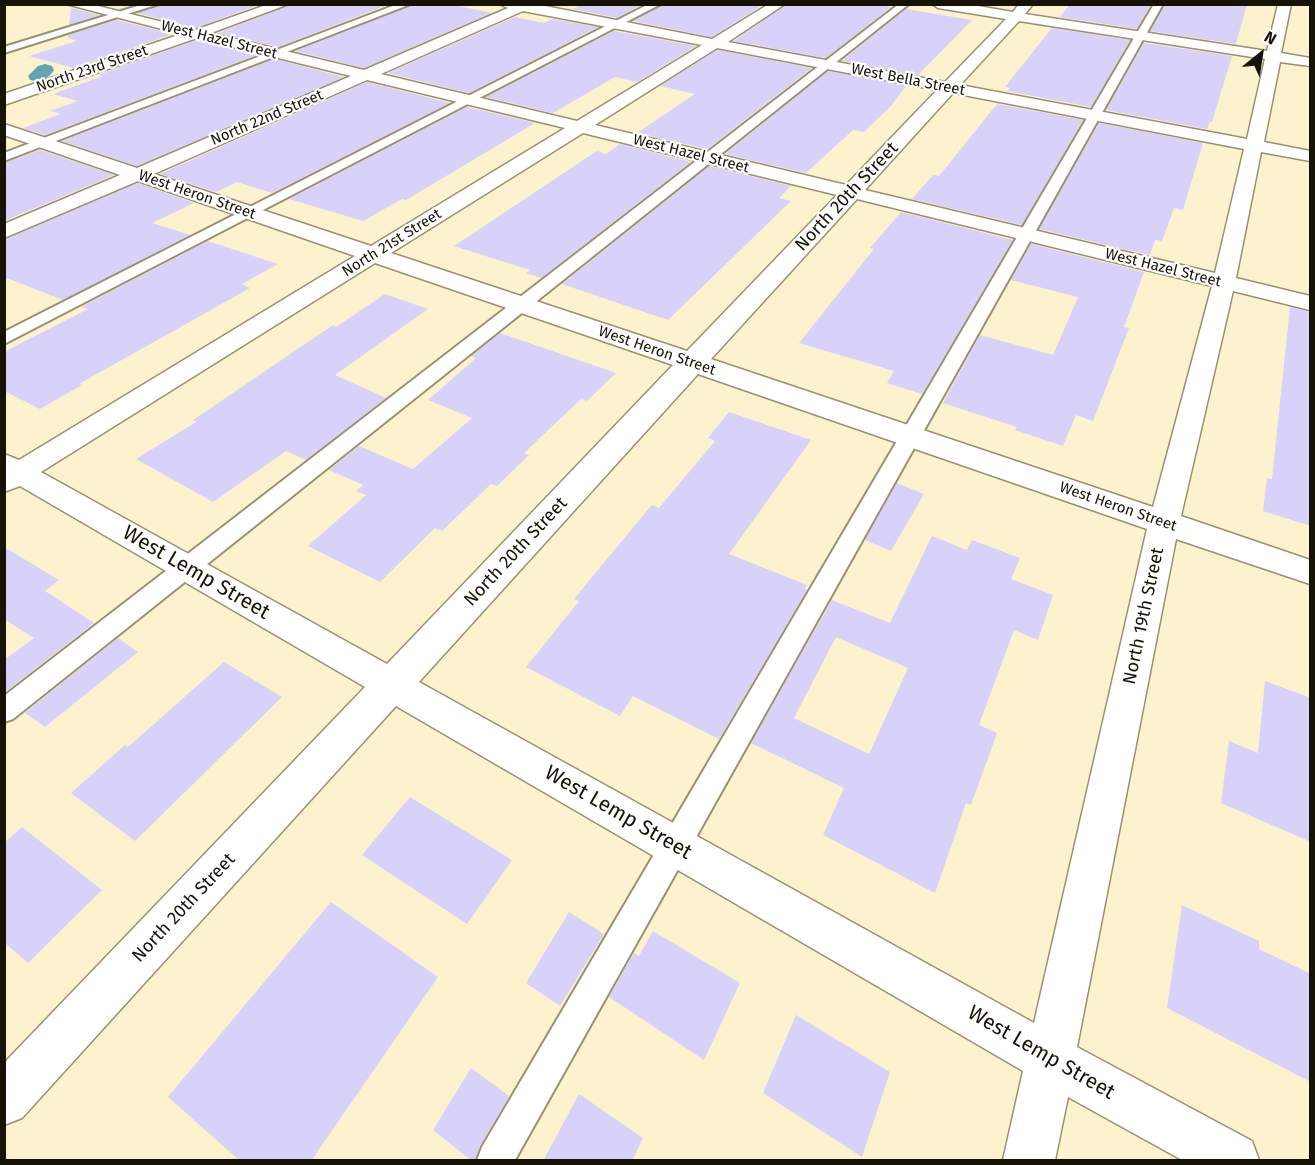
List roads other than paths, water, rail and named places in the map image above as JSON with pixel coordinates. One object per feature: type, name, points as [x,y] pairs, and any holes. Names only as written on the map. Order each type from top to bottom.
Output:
[{"type":"street","name":"West Hazel Street","points":[[72,4],[1311,303]]},
{"type":"street","name":"North 23rd Street","points":[[4,100],[283,4]]},
{"type":"street","name":"North 21st Street","points":[[10,473],[374,254],[779,4]]},
{"type":"street","points":[[938,4],[1021,10],[1141,36],[1311,62]]},
{"type":"street","name":"North 19th Street","points":[[1029,1161],[1164,522],[1224,282],[1285,4]]},
{"type":"street","name":"West Bella Street","points":[[519,6],[1311,156]]},
{"type":"street","name":"North 22nd Street","points":[[4,232],[519,6]]},
{"type":"street","name":"North 20th Street","points":[[4,1100],[1021,10]]},
{"type":"street","name":"West Heron Street","points":[[4,129],[1311,572]]},
{"type":"street","name":"West Lemp Street","points":[[10,473],[187,568],[1051,1060],[1233,1161]]},
{"type":"lane","points":[[4,50],[155,4]]},
{"type":"lane","points":[[4,157],[408,4]]},
{"type":"lane","points":[[4,339],[657,4]]},
{"type":"lane","points":[[4,711],[904,4]]},
{"type":"lane","points":[[495,1161],[1159,4]]},
{"type":"waterway","points":[[37,76],[45,70]]}]
